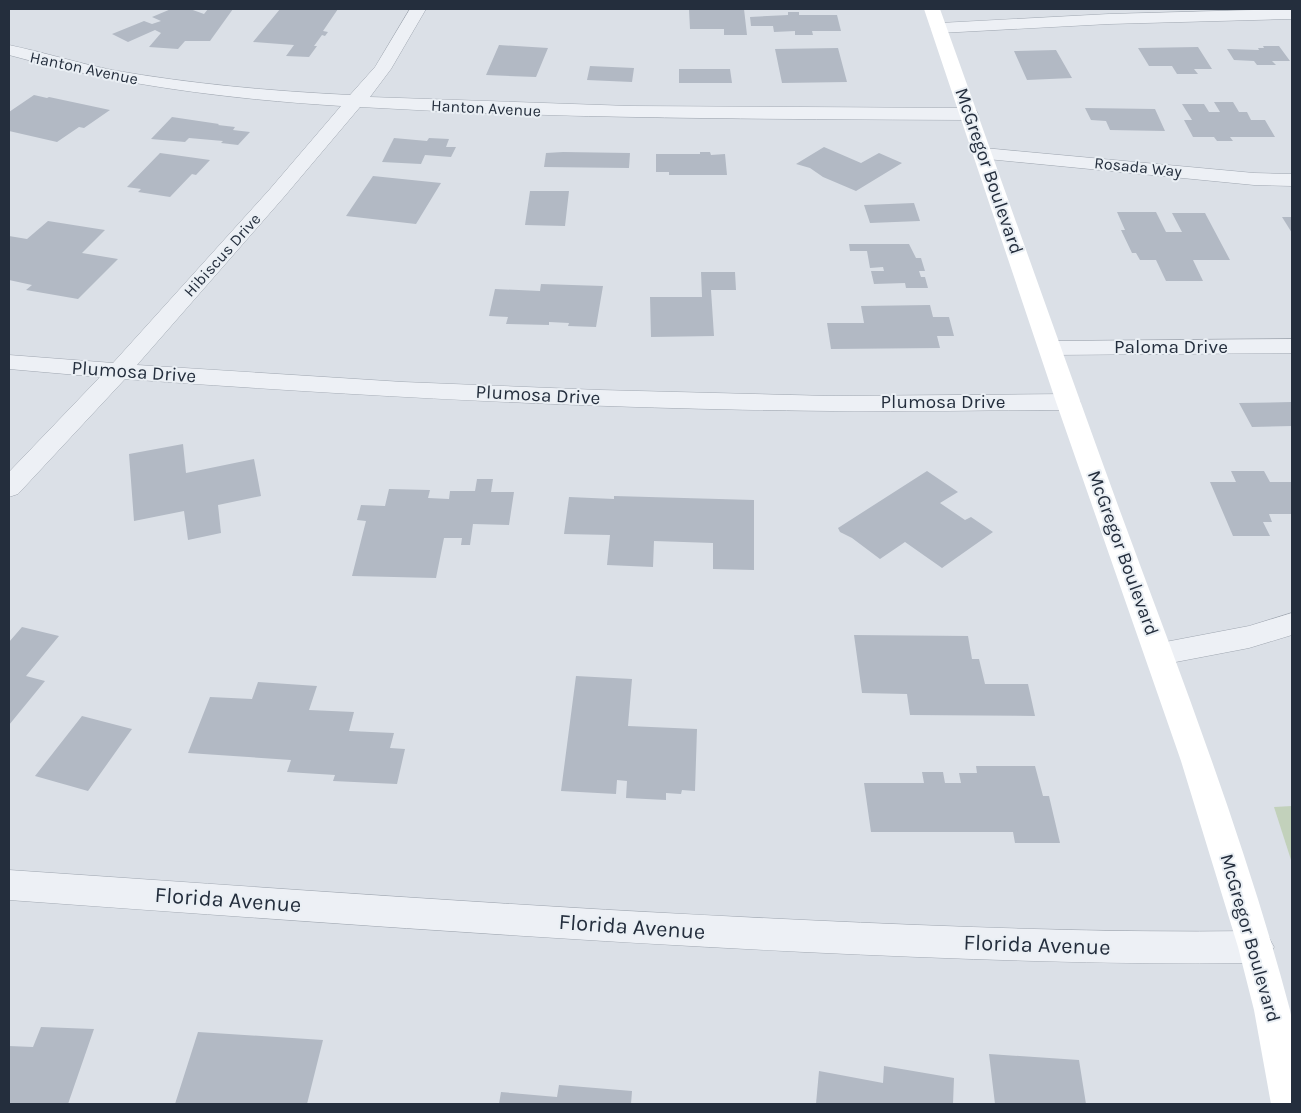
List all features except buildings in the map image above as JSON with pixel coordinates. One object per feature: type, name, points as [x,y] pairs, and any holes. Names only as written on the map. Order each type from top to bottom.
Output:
[{"type":"main road","name":"McGregor Boulevard","points":[[936,19],[1051,348],[1068,402],[1197,761],[1256,947],[1272,1010],[1290,1104]]},
{"type":"street","name":"Hibiscus Drive","points":[[9,488],[119,371],[377,77],[418,9]]},
{"type":"street","points":[[936,19],[1119,19],[1292,14]]},
{"type":"street","name":"Hanton Avenue","points":[[9,50],[76,69],[152,82],[355,102],[552,111],[702,114],[969,114]]},
{"type":"street","name":"Rosada Way","points":[[984,154],[1046,158],[1254,179],[1292,180]]},
{"type":"street","name":"Paloma Drive","points":[[1051,348],[1292,346]]},
{"type":"street","name":"Plumosa Drive","points":[[9,362],[305,384],[629,400],[799,403],[1068,402]]},
{"type":"street","points":[[1160,654],[1249,637],[1292,624]]},
{"type":"street","name":"Florida Avenue","points":[[9,885],[688,931],[1118,947],[1256,947]]},
{"type":"green space","points":[[1292,806],[1292,863],[1274,807]]}]
